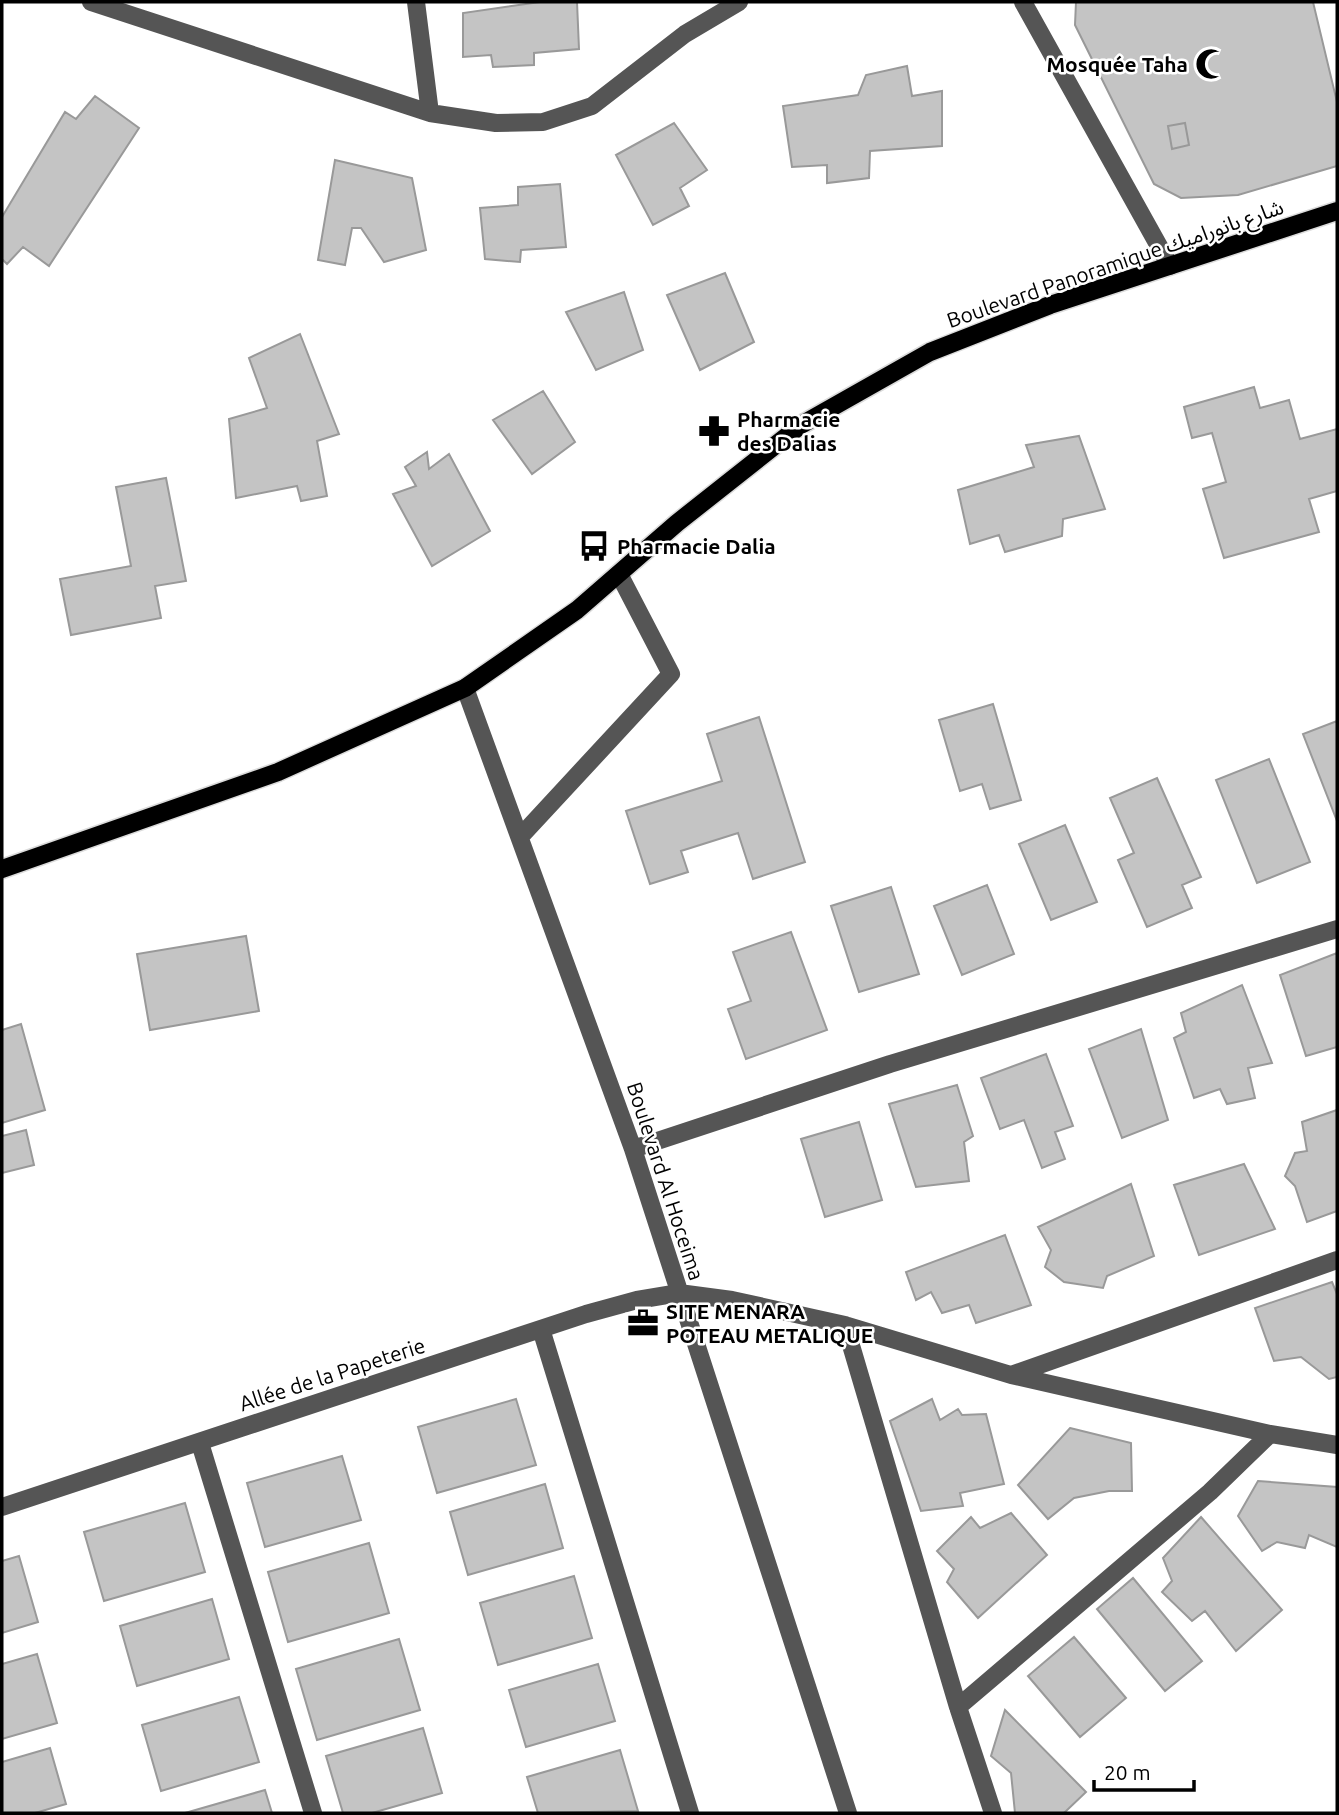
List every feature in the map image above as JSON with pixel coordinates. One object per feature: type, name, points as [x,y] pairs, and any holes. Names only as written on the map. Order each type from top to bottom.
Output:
[{"type":"main road","name":"Boulevard Panoramique شارع بانوراميك","points":[[2,869],[278,772],[465,688],[547,633],[677,523],[801,425],[930,352],[1050,305],[1337,211]]},
{"type":"street","points":[[91,2],[430,114],[496,123],[543,122],[592,106],[684,34],[738,2]]},
{"type":"street","points":[[416,2],[430,114]]},
{"type":"street","points":[[1023,2],[1170,266]]},
{"type":"street","points":[[520,837],[671,674],[619,574]]},
{"type":"street","name":"Boulevard Al Hoceima","points":[[465,688],[633,1149],[849,1813]]},
{"type":"street","points":[[633,1149],[890,1064],[1337,929]]},
{"type":"street","points":[[1010,1375],[1337,1260]]},
{"type":"street","name":"Allée de la Papeterie","points":[[2,1507],[541,1329],[637,1300],[679,1293],[732,1300],[845,1325],[1010,1375],[1270,1434],[1337,1445]]},
{"type":"street","points":[[845,1325],[958,1707],[993,1813]]},
{"type":"street","points":[[541,1329],[690,1813]]},
{"type":"street","points":[[958,1707],[1210,1492],[1270,1434]]},
{"type":"street","points":[[200,1443],[313,1813]]},
{"type":"building","points":[[540,2],[577,2],[579,49],[534,53],[534,65],[493,67],[491,55],[463,57],[463,13]]},
{"type":"building","name":"Mosquée Taha","points":[[1076,2],[1313,2],[1337,102],[1337,166],[1238,195],[1181,198],[1154,184],[1075,25]]},
{"type":"building","points":[[907,66],[912,96],[942,91],[942,146],[870,151],[869,178],[827,183],[827,165],[792,167],[783,106],[858,95],[866,75]]},
{"type":"building","points":[[95,96],[139,128],[49,266],[23,247],[7,264],[2,259],[2,217],[65,112],[76,119]]},
{"type":"building","points":[[674,123],[707,170],[680,188],[689,206],[653,225],[616,155]]},
{"type":"building","points":[[1185,123],[1189,145],[1172,149],[1168,126]]},
{"type":"building","points":[[335,160],[412,178],[426,250],[384,262],[361,228],[352,228],[345,265],[318,260]]},
{"type":"building","points":[[560,184],[566,247],[521,250],[520,262],[485,259],[480,208],[518,205],[518,187]]},
{"type":"building","points":[[725,273],[754,342],[700,370],[667,295]]},
{"type":"building","points":[[624,292],[643,350],[596,370],[566,312]]},
{"type":"building","points":[[300,334],[339,434],[317,441],[327,496],[301,501],[297,486],[236,498],[229,419],[267,408],[249,358]]},
{"type":"building","points":[[1254,387],[1260,408],[1289,400],[1300,439],[1337,429],[1337,491],[1309,499],[1319,532],[1224,558],[1203,489],[1226,482],[1212,433],[1192,438],[1184,407]]},
{"type":"building","points":[[543,391],[575,442],[532,474],[493,420]]},
{"type":"building","points":[[1079,436],[1105,509],[1063,519],[1062,536],[1005,552],[999,535],[970,544],[958,490],[1034,467],[1026,445]]},
{"type":"building","points":[[427,452],[429,469],[449,454],[490,531],[432,566],[393,494],[416,486],[405,467]]},
{"type":"building","points":[[166,478],[186,581],[155,586],[161,618],[71,635],[60,579],[131,566],[116,487]]},
{"type":"building","points":[[993,704],[1021,800],[990,809],[982,784],[960,791],[939,720]]},
{"type":"building","points":[[759,717],[805,862],[753,879],[738,833],[681,851],[688,872],[650,884],[626,811],[722,781],[707,734]]},
{"type":"building","points":[[1337,721],[1337,821],[1303,734]]},
{"type":"building","points":[[1269,759],[1310,862],[1257,883],[1216,780]]},
{"type":"building","points":[[1157,778],[1201,877],[1182,885],[1192,908],[1147,927],[1118,860],[1134,853],[1110,798]]},
{"type":"building","points":[[1065,825],[1097,902],[1051,920],[1019,844]]},
{"type":"building","points":[[987,885],[1014,954],[962,975],[934,906]]},
{"type":"building","points":[[891,887],[919,974],[859,992],[831,906]]},
{"type":"building","points":[[791,932],[827,1030],[746,1059],[728,1009],[751,1001],[733,952]]},
{"type":"building","points":[[246,936],[259,1011],[150,1030],[137,954]]},
{"type":"building","points":[[1337,953],[1337,1047],[1306,1056],[1280,975]]},
{"type":"building","points":[[1242,985],[1272,1063],[1248,1068],[1255,1098],[1227,1104],[1220,1089],[1194,1098],[1174,1038],[1186,1032],[1181,1013]]},
{"type":"building","points":[[21,1024],[45,1110],[2,1123],[2,1030]]},
{"type":"building","points":[[1141,1029],[1168,1120],[1122,1138],[1089,1049]]},
{"type":"building","points":[[1046,1054],[1073,1126],[1055,1132],[1065,1159],[1042,1168],[1024,1120],[1000,1129],[981,1078]]},
{"type":"building","points":[[957,1085],[973,1136],[964,1142],[969,1181],[916,1187],[889,1104]]},
{"type":"building","points":[[1337,1110],[1337,1211],[1307,1222],[1295,1186],[1285,1176],[1295,1153],[1307,1151],[1302,1122]]},
{"type":"building","points":[[859,1122],[882,1200],[825,1217],[801,1139]]},
{"type":"building","points":[[26,1130],[34,1165],[2,1173],[2,1136]]},
{"type":"building","points":[[1244,1164],[1275,1229],[1199,1255],[1174,1185]]},
{"type":"building","points":[[1131,1184],[1154,1256],[1107,1276],[1103,1288],[1064,1282],[1045,1267],[1051,1250],[1038,1227]]},
{"type":"building","points":[[1005,1235],[1031,1305],[976,1323],[969,1305],[942,1313],[931,1292],[916,1300],[906,1272]]},
{"type":"building","points":[[1332,1282],[1337,1294],[1337,1377],[1329,1379],[1301,1357],[1274,1361],[1255,1308]]},
{"type":"building","points":[[516,1399],[536,1465],[437,1493],[418,1427]]},
{"type":"building","points":[[932,1399],[940,1420],[958,1409],[962,1415],[986,1414],[1004,1484],[960,1493],[963,1506],[921,1511],[890,1421]]},
{"type":"building","points":[[1070,1428],[1131,1443],[1132,1491],[1109,1491],[1074,1498],[1048,1519],[1018,1485]]},
{"type":"building","points":[[342,1456],[361,1520],[265,1547],[247,1483]]},
{"type":"building","points":[[1258,1481],[1337,1487],[1337,1547],[1309,1535],[1305,1548],[1277,1542],[1262,1551],[1238,1516]]},
{"type":"building","points":[[545,1484],[563,1548],[468,1575],[450,1512]]},
{"type":"building","points":[[185,1503],[205,1572],[104,1601],[84,1532]]},
{"type":"building","points":[[1011,1513],[1047,1555],[978,1618],[947,1582],[954,1569],[937,1551],[971,1517],[980,1528]]},
{"type":"building","points":[[1201,1517],[1282,1610],[1236,1651],[1205,1611],[1192,1621],[1162,1592],[1172,1581],[1163,1558]]},
{"type":"building","points":[[369,1543],[389,1613],[288,1642],[268,1572]]},
{"type":"building","points":[[19,1556],[38,1622],[2,1633],[2,1561]]},
{"type":"building","points":[[574,1576],[592,1638],[498,1665],[480,1603]]},
{"type":"building","points":[[1133,1578],[1202,1661],[1165,1691],[1097,1609]]},
{"type":"building","points":[[212,1599],[229,1659],[137,1686],[120,1626]]},
{"type":"building","points":[[1074,1637],[1126,1698],[1080,1737],[1028,1676]]},
{"type":"building","points":[[399,1639],[420,1710],[317,1740],[296,1669]]},
{"type":"building","points":[[37,1654],[57,1723],[2,1739],[2,1664]]},
{"type":"building","points":[[598,1664],[615,1721],[526,1747],[509,1690]]},
{"type":"building","points":[[239,1697],[259,1762],[161,1791],[142,1725]]},
{"type":"building","points":[[1005,1710],[1086,1792],[1064,1813],[1015,1813],[1011,1773],[991,1756]]},
{"type":"building","points":[[423,1728],[442,1793],[372,1813],[343,1813],[326,1756]]},
{"type":"building","points":[[50,1748],[66,1804],[35,1813],[2,1813],[2,1762]]},
{"type":"building","points":[[620,1750],[638,1811],[538,1813],[527,1777]]},
{"type":"building","points":[[265,1790],[272,1813],[185,1813]]},
{"type":"place","name":"Mosquée Taha","points":[[1211,64]]},
{"type":"place","name":"Pharmacie des Dalias","points":[[714,431]]},
{"type":"place","name":"Pharmacie Dalia","points":[[594,546]]},
{"type":"place","name":"SITE MENARA POTEAU METALIQUE","points":[[643,1323]]}]
